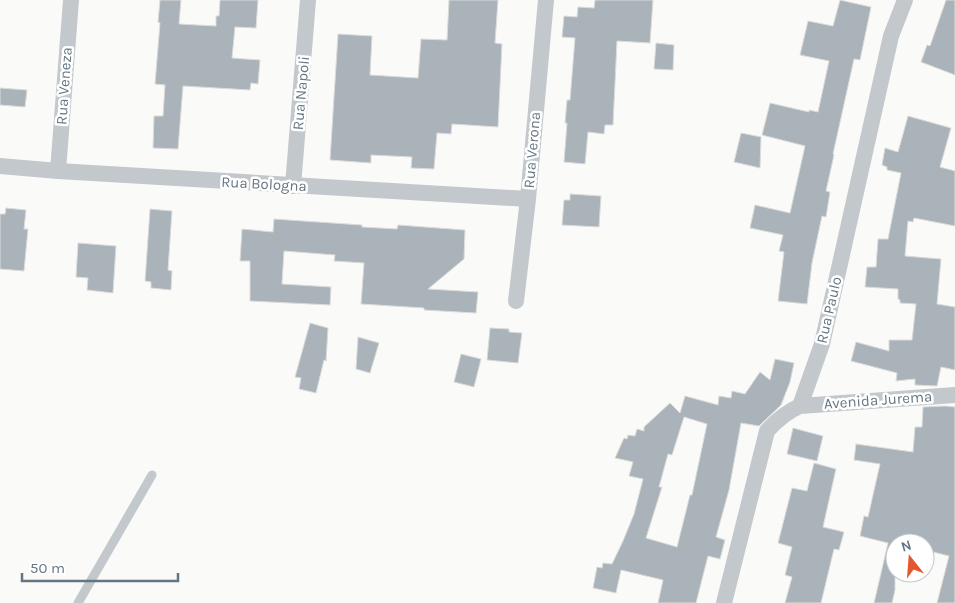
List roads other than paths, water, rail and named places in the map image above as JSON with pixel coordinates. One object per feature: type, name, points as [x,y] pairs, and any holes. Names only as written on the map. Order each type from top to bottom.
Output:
[{"type":"street","name":"Rua Veneza","points":[[58,171],[71,0]]},
{"type":"street","name":"Rua Napoli","points":[[293,186],[308,0]]},
{"type":"street","name":"Rua Verona","points":[[516,300],[528,199],[546,0]]},
{"type":"street","name":"Rua Paulo","points":[[800,406],[822,344],[891,36],[905,0]]},
{"type":"street","name":"Rua Bologna","points":[[0,166],[293,186],[528,199]]},
{"type":"street","name":"Avenida Jurema","points":[[800,406],[955,394]]},
{"type":"street","points":[[724,603],[766,431],[779,418],[800,406]]},
{"type":"lane","points":[[78,603],[152,475]]}]
